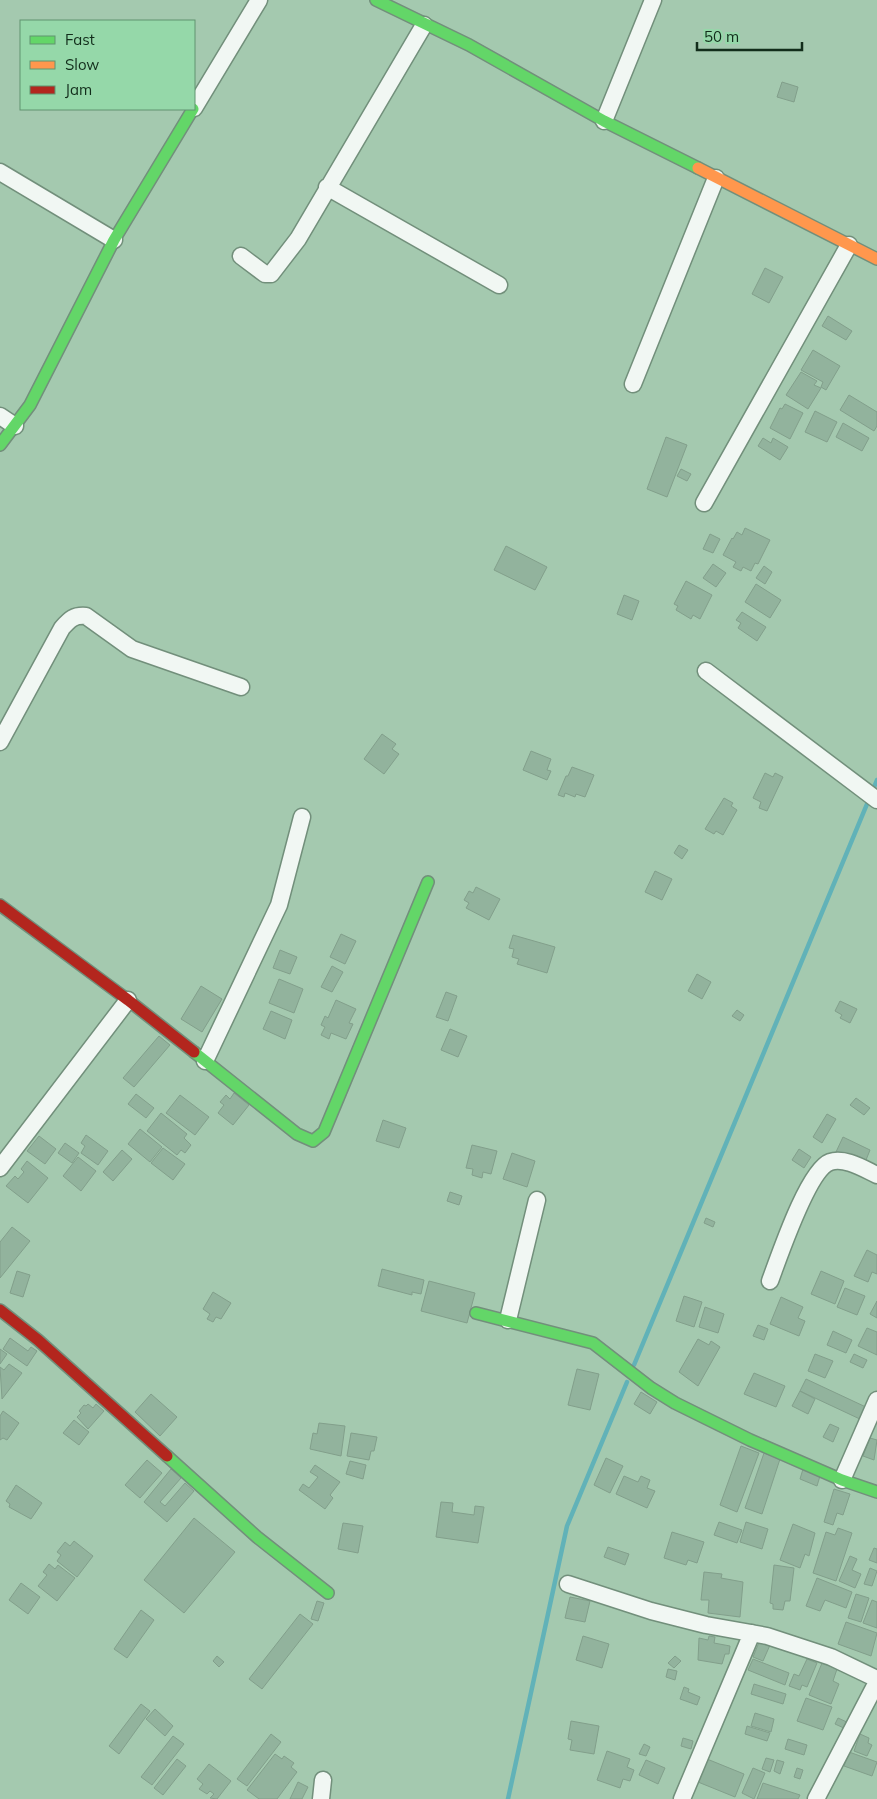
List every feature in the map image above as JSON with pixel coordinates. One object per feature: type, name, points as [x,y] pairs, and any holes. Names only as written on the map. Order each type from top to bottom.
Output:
[{"type":"street","points":[[195,106],[259,0]]},
{"type":"street","points":[[376,0],[424,26],[469,45],[604,121],[877,260]]},
{"type":"street","points":[[604,121],[652,0]]},
{"type":"street","points":[[241,256],[266,274],[274,272],[298,239],[327,187],[424,26]]},
{"type":"street","points":[[0,445],[30,405],[114,240],[193,110]]},
{"type":"street","points":[[0,172],[114,240]]},
{"type":"street","points":[[633,384],[716,178]]},
{"type":"street","points":[[327,187],[499,285]]},
{"type":"street","points":[[704,503],[849,245]]},
{"type":"street","points":[[0,416],[15,426]]},
{"type":"street","points":[[0,742],[62,628],[70,619],[77,615],[86,616],[132,649],[241,687]]},
{"type":"street","points":[[706,671],[877,800]]},
{"type":"street","points":[[205,1061],[279,905],[302,817]]},
{"type":"street","points":[[0,905],[50,944],[128,1000],[297,1134],[313,1140],[318,1139],[324,1132],[428,882]]},
{"type":"street","points":[[0,1168],[128,1000]]},
{"type":"street","points":[[770,1281],[802,1197],[824,1166],[830,1162],[844,1162],[877,1175]]},
{"type":"street","points":[[508,1320],[537,1200]]},
{"type":"street","points":[[0,1310],[45,1346],[257,1537],[328,1593]]},
{"type":"street","points":[[476,1313],[593,1343],[651,1388],[675,1402],[750,1440],[842,1480],[877,1492]]},
{"type":"street","points":[[842,1480],[877,1400]]},
{"type":"street","points":[[568,1584],[651,1611],[706,1625],[752,1633],[831,1657],[877,1681],[816,1799]]},
{"type":"street","points":[[682,1799],[752,1633]]},
{"type":"street","points":[[320,1799],[323,1780]]},
{"type":"building","points":[[782,82],[798,87],[794,102],[777,97]]},
{"type":"building","points":[[765,268],[783,277],[769,303],[752,294]]},
{"type":"building","points":[[828,316],[852,331],[846,340],[822,326]]},
{"type":"building","points":[[813,350],[840,366],[826,390],[821,387],[823,382],[801,370]]},
{"type":"building","points":[[801,372],[817,381],[814,385],[821,388],[808,409],[786,395]]},
{"type":"building","points":[[849,395],[877,412],[877,426],[874,431],[840,410]]},
{"type":"building","points":[[785,404],[803,413],[790,439],[770,428],[780,408],[782,409]]},
{"type":"building","points":[[815,411],[837,422],[827,442],[805,432]]},
{"type":"building","points":[[843,423],[869,438],[862,451],[836,437]]},
{"type":"building","points":[[666,437],[687,445],[667,497],[647,489]]},
{"type":"building","points":[[763,438],[771,443],[773,438],[788,447],[780,460],[758,446]]},
{"type":"building","points":[[681,469],[691,474],[687,481],[677,476]]},
{"type":"building","points":[[745,528],[770,540],[758,564],[755,563],[751,571],[743,567],[741,571],[733,567],[736,562],[723,555],[732,538],[737,532],[742,535]]},
{"type":"building","points":[[710,534],[720,539],[713,553],[703,549]]},
{"type":"building","points":[[506,546],[547,567],[535,590],[494,570]]},
{"type":"building","points":[[713,564],[726,573],[716,587],[703,578]]},
{"type":"building","points":[[764,566],[772,572],[765,584],[756,578]]},
{"type":"building","points":[[686,581],[712,595],[700,619],[693,615],[691,619],[676,610],[678,606],[674,604]]},
{"type":"building","points":[[756,584],[781,600],[770,618],[745,602]]},
{"type":"building","points":[[624,595],[639,601],[632,620],[617,614]]},
{"type":"building","points":[[742,612],[766,627],[757,641],[738,628],[741,623],[736,620]]},
{"type":"building","points":[[382,734],[396,744],[392,749],[399,754],[384,774],[364,759]]},
{"type":"building","points":[[531,751],[551,759],[547,770],[551,771],[547,780],[523,770]]},
{"type":"building","points":[[572,767],[594,775],[585,797],[576,794],[575,797],[565,793],[564,797],[558,795]]},
{"type":"building","points":[[765,773],[773,777],[775,773],[783,777],[767,811],[759,808],[761,802],[753,798]]},
{"type":"building","points":[[724,798],[733,803],[731,806],[737,810],[723,835],[716,831],[714,834],[705,829]]},
{"type":"building","points":[[679,845],[688,850],[682,859],[674,853]]},
{"type":"building","points":[[655,871],[672,879],[662,900],[645,892]]},
{"type":"building","points":[[476,887],[500,899],[489,920],[466,908],[469,903],[464,900],[469,891],[473,893]]},
{"type":"building","points":[[341,934],[356,941],[345,964],[330,957]]},
{"type":"building","points":[[513,935],[555,947],[547,973],[517,964],[519,959],[512,957],[514,949],[509,948]]},
{"type":"building","points":[[280,950],[297,957],[290,974],[273,968]]},
{"type":"building","points":[[332,966],[343,972],[332,992],[321,987]]},
{"type":"building","points":[[697,974],[711,982],[702,999],[688,991]]},
{"type":"building","points":[[279,979],[303,989],[294,1013],[269,1003]]},
{"type":"building","points":[[201,986],[222,999],[202,1032],[181,1019]]},
{"type":"building","points":[[446,992],[457,996],[448,1021],[436,1017]]},
{"type":"building","points":[[336,1000],[356,1009],[349,1023],[353,1024],[346,1039],[331,1033],[329,1039],[321,1035],[325,1027],[321,1025],[325,1016],[328,1018]]},
{"type":"building","points":[[840,1001],[857,1009],[850,1023],[840,1018],[842,1015],[835,1011]]},
{"type":"building","points":[[737,1010],[744,1015],[740,1021],[732,1016]]},
{"type":"building","points":[[271,1011],[292,1020],[285,1039],[263,1029]]},
{"type":"building","points":[[450,1029],[467,1036],[458,1057],[441,1050]]},
{"type":"building","points":[[159,1036],[170,1045],[134,1087],[123,1078]]},
{"type":"building","points":[[234,1093],[249,1105],[233,1125],[218,1113],[224,1105],[220,1102],[226,1095],[230,1099]]},
{"type":"building","points":[[136,1094],[154,1108],[146,1118],[128,1104]]},
{"type":"building","points":[[180,1095],[209,1117],[195,1135],[166,1113]]},
{"type":"building","points":[[856,1098],[870,1108],[864,1115],[850,1105]]},
{"type":"building","points":[[161,1113],[187,1134],[184,1138],[191,1145],[185,1153],[181,1150],[177,1155],[147,1131]]},
{"type":"building","points":[[827,1114],[836,1119],[822,1143],[813,1137]]},
{"type":"building","points":[[383,1120],[406,1128],[399,1148],[376,1141]]},
{"type":"building","points":[[140,1129],[162,1147],[150,1162],[128,1144]]},
{"type":"building","points":[[86,1135],[108,1151],[98,1165],[81,1153],[85,1146],[81,1143]]},
{"type":"building","points":[[39,1136],[56,1149],[45,1164],[27,1151]]},
{"type":"building","points":[[843,1137],[870,1150],[864,1165],[836,1152]]},
{"type":"building","points":[[65,1143],[79,1153],[72,1163],[58,1153]]},
{"type":"building","points":[[472,1145],[497,1151],[491,1174],[483,1172],[482,1178],[472,1175],[473,1169],[466,1168]]},
{"type":"building","points":[[163,1148],[185,1164],[173,1180],[151,1163]]},
{"type":"building","points":[[799,1149],[811,1157],[804,1168],[792,1160]]},
{"type":"building","points":[[122,1150],[132,1159],[113,1181],[103,1172]]},
{"type":"building","points":[[512,1153],[535,1161],[527,1187],[503,1179]]},
{"type":"building","points":[[78,1157],[96,1171],[81,1191],[63,1176]]},
{"type":"building","points":[[27,1161],[48,1178],[28,1203],[6,1186],[15,1176],[18,1179],[24,1172],[21,1169]]},
{"type":"building","points":[[450,1192],[462,1196],[459,1205],[447,1201]]},
{"type":"building","points":[[706,1218],[715,1222],[713,1227],[704,1223]]},
{"type":"building","points":[[12,1227],[30,1241],[0,1278],[0,1242]]},
{"type":"building","points":[[867,1250],[877,1255],[877,1274],[872,1272],[868,1282],[854,1276]]},
{"type":"building","points":[[382,1269],[424,1280],[421,1294],[412,1292],[412,1295],[378,1286]]},
{"type":"building","points":[[17,1271],[30,1275],[23,1297],[10,1293]]},
{"type":"building","points":[[821,1271],[844,1281],[835,1304],[811,1294]]},
{"type":"building","points":[[429,1281],[475,1293],[467,1323],[421,1311]]},
{"type":"building","points":[[845,1288],[865,1296],[857,1315],[837,1307]]},
{"type":"building","points":[[213,1292],[231,1303],[221,1319],[216,1317],[213,1322],[207,1319],[210,1314],[203,1309]]},
{"type":"building","points":[[684,1296],[702,1302],[694,1327],[676,1321]]},
{"type":"building","points":[[781,1297],[803,1307],[798,1318],[805,1321],[799,1336],[770,1324]]},
{"type":"building","points":[[877,1301],[877,1318],[870,1314]]},
{"type":"building","points":[[705,1307],[724,1314],[718,1333],[699,1327]]},
{"type":"building","points":[[758,1325],[768,1329],[764,1340],[753,1336]]},
{"type":"building","points":[[867,1328],[877,1332],[877,1355],[858,1346]]},
{"type":"building","points":[[833,1331],[852,1340],[846,1353],[827,1345]]},
{"type":"building","points":[[10,1338],[28,1351],[31,1347],[37,1351],[27,1366],[3,1349]]},
{"type":"building","points":[[698,1339],[709,1345],[711,1341],[720,1347],[698,1386],[679,1372]]},
{"type":"building","points":[[0,1349],[7,1354],[0,1364]]},
{"type":"building","points":[[815,1354],[833,1361],[825,1378],[808,1371]]},
{"type":"building","points":[[854,1354],[867,1360],[863,1368],[850,1362]]},
{"type":"building","points":[[9,1364],[22,1373],[2,1399],[0,1367],[4,1370]]},
{"type":"building","points":[[577,1369],[599,1374],[590,1410],[568,1405]]},
{"type":"building","points":[[754,1373],[785,1386],[776,1407],[744,1394]]},
{"type":"building","points":[[806,1379],[868,1408],[862,1420],[800,1391]]},
{"type":"building","points":[[800,1391],[815,1399],[808,1414],[792,1406]]},
{"type":"building","points":[[641,1392],[657,1402],[650,1414],[634,1404]]},
{"type":"building","points":[[151,1394],[177,1417],[160,1436],[135,1412]]},
{"type":"building","points":[[88,1404],[93,1408],[96,1404],[104,1411],[88,1429],[77,1417],[84,1405]]},
{"type":"building","points":[[3,1411],[19,1423],[7,1440],[3,1438],[0,1440],[0,1416]]},
{"type":"building","points":[[74,1420],[89,1432],[79,1445],[63,1433]]},
{"type":"building","points":[[319,1423],[345,1426],[341,1456],[310,1449],[313,1433],[317,1434]]},
{"type":"building","points":[[830,1424],[839,1428],[833,1442],[823,1437]]},
{"type":"building","points":[[351,1433],[377,1437],[374,1451],[371,1451],[369,1460],[347,1456]]},
{"type":"building","points":[[870,1438],[877,1440],[874,1460],[863,1456]]},
{"type":"building","points":[[741,1446],[759,1453],[737,1512],[720,1505]]},
{"type":"building","points":[[764,1453],[780,1459],[762,1514],[745,1508]]},
{"type":"building","points":[[606,1458],[623,1466],[610,1493],[594,1485]]},
{"type":"building","points":[[147,1460],[162,1473],[140,1498],[125,1485]]},
{"type":"building","points":[[350,1461],[366,1465],[363,1479],[346,1474]]},
{"type":"building","points":[[315,1465],[340,1482],[330,1495],[333,1498],[325,1509],[299,1490],[303,1484],[309,1488],[318,1477],[310,1472]]},
{"type":"building","points":[[171,1469],[181,1478],[160,1502],[165,1506],[185,1483],[194,1491],[167,1522],[144,1502]]},
{"type":"building","points":[[803,1469],[820,1476],[817,1486],[800,1479]]},
{"type":"building","points":[[624,1476],[638,1482],[641,1476],[650,1480],[647,1488],[655,1491],[647,1508],[616,1494]]},
{"type":"building","points":[[16,1485],[42,1503],[31,1519],[9,1507],[10,1504],[6,1501]]},
{"type":"building","points":[[834,1489],[850,1494],[843,1515],[837,1513],[833,1525],[824,1522]]},
{"type":"building","points":[[441,1502],[453,1503],[452,1512],[474,1515],[475,1506],[484,1507],[478,1543],[436,1537]]},
{"type":"building","points":[[194,1518],[235,1552],[184,1613],[144,1580]]},
{"type":"building","points":[[719,1522],[742,1530],[737,1543],[714,1535]]},
{"type":"building","points":[[746,1522],[768,1529],[762,1549],[740,1542]]},
{"type":"building","points":[[343,1523],[363,1526],[358,1553],[338,1549]]},
{"type":"building","points":[[793,1524],[815,1533],[809,1556],[805,1554],[800,1568],[780,1560]]},
{"type":"building","points":[[838,1528],[852,1533],[836,1581],[813,1573],[826,1532],[835,1535]]},
{"type":"building","points":[[672,1532],[704,1542],[697,1563],[688,1560],[686,1565],[664,1558]]},
{"type":"building","points":[[74,1541],[93,1556],[77,1577],[57,1561],[61,1555],[57,1552],[65,1542],[70,1546]]},
{"type":"building","points":[[608,1547],[629,1554],[625,1565],[604,1557]]},
{"type":"building","points":[[874,1548],[877,1549],[877,1563],[869,1560]]},
{"type":"building","points":[[850,1556],[857,1559],[852,1570],[861,1574],[855,1588],[839,1581]]},
{"type":"building","points":[[49,1564],[55,1569],[58,1565],[75,1578],[57,1601],[38,1586],[47,1575],[43,1572]]},
{"type":"building","points":[[774,1565],[794,1568],[790,1601],[785,1601],[783,1610],[773,1609],[773,1604],[770,1603]]},
{"type":"building","points":[[870,1568],[877,1571],[872,1586],[864,1584]]},
{"type":"building","points":[[704,1572],[722,1574],[721,1578],[743,1582],[740,1617],[708,1613],[709,1600],[701,1600]]},
{"type":"building","points":[[817,1578],[852,1592],[846,1608],[825,1600],[820,1611],[806,1606]]},
{"type":"building","points":[[21,1583],[40,1597],[28,1614],[9,1600]]},
{"type":"building","points":[[856,1594],[869,1598],[861,1622],[848,1618]]},
{"type":"building","points":[[570,1597],[590,1601],[585,1622],[565,1618]]},
{"type":"building","points":[[872,1600],[877,1602],[877,1628],[863,1623]]},
{"type":"building","points":[[317,1601],[324,1603],[318,1621],[311,1619]]},
{"type":"building","points":[[141,1610],[154,1620],[127,1658],[114,1649]]},
{"type":"building","points":[[300,1614],[313,1624],[262,1689],[249,1679]]},
{"type":"building","points":[[846,1622],[877,1633],[871,1656],[838,1644]]},
{"type":"building","points":[[583,1636],[609,1644],[602,1668],[576,1660]]},
{"type":"building","points":[[709,1636],[715,1637],[714,1643],[730,1646],[729,1654],[725,1654],[722,1664],[698,1660],[699,1638],[708,1640]]},
{"type":"building","points":[[760,1640],[770,1645],[763,1661],[753,1657]]},
{"type":"building","points":[[217,1656],[224,1662],[219,1667],[213,1661]]},
{"type":"building","points":[[675,1656],[681,1661],[674,1668],[668,1663]]},
{"type":"building","points":[[753,1659],[789,1673],[785,1685],[748,1670]]},
{"type":"building","points":[[807,1659],[817,1663],[807,1687],[802,1685],[800,1690],[789,1686],[794,1674],[799,1676]]},
{"type":"building","points":[[822,1663],[837,1669],[833,1681],[839,1684],[831,1704],[809,1695]]},
{"type":"building","points":[[668,1669],[677,1671],[675,1680],[666,1677]]},
{"type":"building","points":[[754,1684],[786,1694],[783,1704],[751,1694]]},
{"type":"building","points":[[684,1687],[689,1689],[688,1692],[700,1697],[697,1705],[680,1699]]},
{"type":"building","points":[[806,1698],[832,1707],[823,1730],[797,1721]]},
{"type":"building","points":[[141,1704],[150,1711],[119,1754],[109,1746]]},
{"type":"building","points":[[155,1709],[173,1726],[165,1736],[146,1719]]},
{"type":"building","points":[[755,1713],[774,1719],[771,1732],[751,1726]]},
{"type":"building","points":[[838,1718],[849,1723],[846,1729],[835,1724]]},
{"type":"building","points":[[571,1721],[599,1726],[594,1754],[570,1750],[572,1740],[568,1739]]},
{"type":"building","points":[[747,1726],[770,1733],[767,1741],[745,1734]]},
{"type":"building","points":[[271,1734],[281,1742],[247,1786],[237,1779]]},
{"type":"building","points":[[860,1734],[869,1738],[868,1743],[872,1745],[867,1756],[854,1751]]},
{"type":"building","points":[[173,1736],[184,1744],[152,1785],[141,1777]]},
{"type":"building","points":[[683,1738],[693,1741],[691,1749],[681,1746]]},
{"type":"building","points":[[788,1739],[807,1745],[804,1755],[785,1749]]},
{"type":"building","points":[[644,1744],[650,1747],[646,1756],[639,1754]]},
{"type":"building","points":[[607,1751],[630,1759],[627,1767],[634,1770],[630,1781],[623,1779],[620,1788],[597,1780]]},
{"type":"building","points":[[849,1752],[877,1762],[872,1776],[844,1766]]},
{"type":"building","points":[[275,1754],[282,1759],[284,1756],[294,1763],[291,1767],[297,1772],[277,1799],[259,1799],[247,1790]]},
{"type":"building","points":[[766,1758],[774,1760],[770,1772],[762,1769]]},
{"type":"building","points":[[177,1759],[186,1766],[163,1795],[154,1788]]},
{"type":"building","points":[[707,1759],[744,1774],[735,1797],[698,1782]]},
{"type":"building","points":[[646,1760],[665,1768],[658,1784],[639,1775]]},
{"type":"building","points":[[777,1760],[784,1762],[780,1774],[774,1771]]},
{"type":"building","points":[[209,1764],[231,1781],[217,1799],[210,1798],[214,1794],[210,1791],[207,1794],[199,1789],[203,1784],[197,1779]]},
{"type":"building","points":[[753,1768],[765,1773],[754,1799],[742,1793]]},
{"type":"building","points":[[797,1768],[803,1770],[800,1779],[794,1777]]},
{"type":"building","points":[[298,1782],[308,1787],[302,1799],[290,1799]]},
{"type":"building","points":[[763,1783],[800,1795],[798,1799],[757,1799]]},
{"type":"waterway","points":[[634,1365],[877,780]]},
{"type":"waterway","points":[[508,1799],[567,1526],[627,1382]]},
{"type":"traffic: fast","points":[[376,0],[469,45],[604,121],[698,168]]},
{"type":"traffic: fast","points":[[0,445],[30,405],[114,240],[192,110]]},
{"type":"traffic: fast","points":[[194,1052],[297,1134],[313,1141],[324,1132],[428,882]]},
{"type":"traffic: fast","points":[[476,1313],[593,1343],[651,1388],[675,1403],[750,1440],[842,1480],[877,1492]]},
{"type":"traffic: fast","points":[[167,1456],[257,1537],[328,1593]]},
{"type":"traffic: slow","points":[[698,168],[877,259]]},
{"type":"traffic: jam","points":[[0,905],[128,1000],[194,1052]]},
{"type":"traffic: jam","points":[[0,1310],[38,1340],[167,1456]]}]
